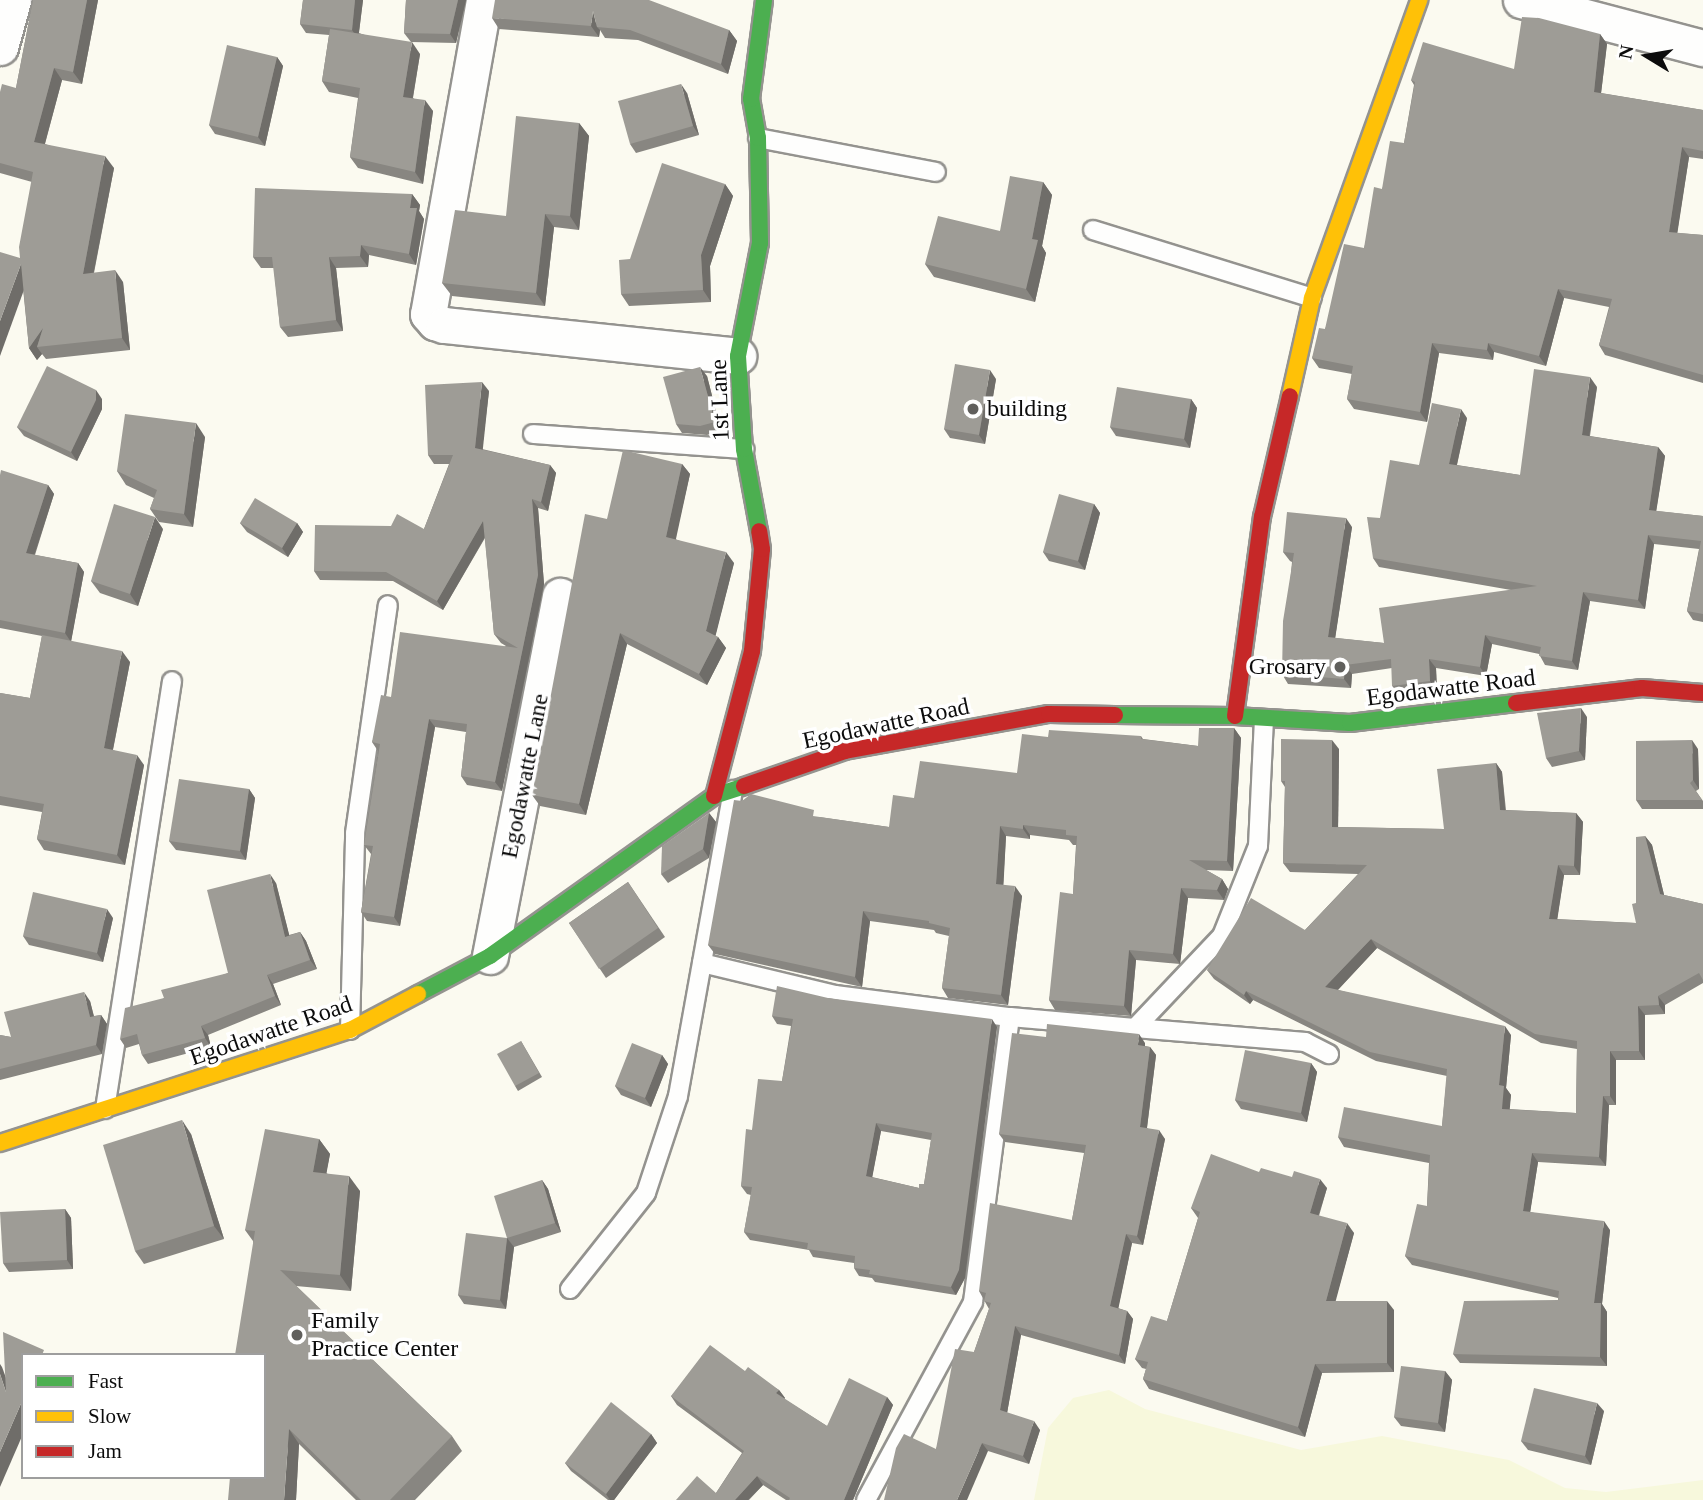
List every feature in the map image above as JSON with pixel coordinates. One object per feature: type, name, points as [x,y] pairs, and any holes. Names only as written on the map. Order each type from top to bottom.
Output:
[{"type":"street","points":[[0,47],[13,0]]},
{"type":"street","points":[[484,0],[428,314],[435,322],[444,325],[738,356]]},
{"type":"street","name":"1st Lane","points":[[714,796],[752,651],[762,549],[744,449],[738,356],[760,243],[758,138],[751,99],[764,0]]},
{"type":"street","points":[[1236,716],[1262,517],[1312,298],[1419,0]]},
{"type":"street","points":[[1521,0],[1703,48]]},
{"type":"street","name":"Egodawatte Lane","points":[[490,956],[560,596]]},
{"type":"street","name":"Egodawatte Road","points":[[0,1143],[350,1030],[490,956],[714,796],[733,787],[845,751],[1049,714],[1236,716],[1350,723],[1642,688],[1703,693]]},
{"type":"lane","points":[[758,138],[936,172]]},
{"type":"lane","points":[[1093,230],[1312,298]]},
{"type":"lane","points":[[533,433],[744,449]]},
{"type":"lane","points":[[350,1030],[355,833],[388,605]]},
{"type":"lane","points":[[104,1111],[172,681]]},
{"type":"lane","points":[[1135,1028],[1222,936],[1258,846],[1264,719]]},
{"type":"lane","points":[[570,1289],[646,1193],[678,1096],[733,787]]},
{"type":"lane","points":[[702,963],[835,995],[1010,1017],[1305,1042],[1329,1054]]},
{"type":"lane","points":[[866,1500],[963,1325],[972,1302],[1010,1017]]},
{"type":"green space","points":[[1109,1390],[1145,1409],[1301,1450],[1382,1436],[1509,1460],[1565,1488],[1606,1492],[1703,1480],[1703,1500],[1034,1500],[1048,1428],[1073,1398]]},
{"type":"building","points":[[33,0],[87,0],[73,72],[54,68],[34,142],[105,156],[83,274],[115,270],[122,338],[37,347],[43,328],[29,348],[21,264],[0,321],[0,252],[20,258],[19,247],[33,172],[0,163],[0,92],[2,84],[16,88]]},
{"type":"building","points":[[303,0],[355,0],[352,30],[300,24]]},
{"type":"building","points":[[406,0],[458,0],[450,34],[404,33]]},
{"type":"building","points":[[495,0],[649,0],[729,30],[721,64],[630,30],[597,27],[593,11],[591,26],[492,18]]},
{"type":"building","points":[[1522,17],[1539,18],[1600,34],[1594,92],[1703,110],[1703,151],[1682,147],[1669,232],[1703,235],[1703,375],[1599,345],[1612,299],[1558,289],[1539,356],[1488,343],[1487,350],[1432,343],[1420,412],[1347,399],[1353,366],[1312,358],[1319,328],[1325,329],[1344,244],[1364,248],[1374,187],[1382,189],[1390,141],[1404,143],[1415,82],[1411,80],[1423,42],[1514,69]]},
{"type":"building","points":[[330,29],[412,42],[403,97],[425,100],[415,172],[350,157],[360,88],[322,81]]},
{"type":"building","points":[[227,45],[277,57],[258,137],[209,125]]},
{"type":"building","points":[[681,84],[693,126],[630,144],[618,101]]},
{"type":"building","points":[[516,116],[579,123],[570,216],[545,214],[536,293],[442,283],[455,210],[506,216]]},
{"type":"building","points":[[662,163],[725,184],[701,255],[703,290],[621,294],[619,260],[630,259]]},
{"type":"building","points":[[1010,176],[1043,182],[1032,239],[1038,240],[1026,289],[925,264],[938,216],[1000,231]]},
{"type":"building","points":[[255,188],[412,194],[410,208],[417,208],[409,254],[361,245],[360,256],[329,257],[336,320],[280,327],[272,257],[253,257]]},
{"type":"building","name":"building","points":[[955,364],[990,370],[979,435],[944,429]]},
{"type":"building","points":[[47,366],[96,390],[96,400],[71,452],[17,427]]},
{"type":"building","points":[[700,367],[715,422],[700,426],[676,424],[663,377]]},
{"type":"building","points":[[1534,369],[1590,377],[1582,435],[1658,447],[1649,510],[1703,516],[1703,614],[1687,611],[1701,541],[1648,535],[1638,600],[1583,592],[1572,661],[1539,656],[1541,647],[1485,635],[1480,667],[1429,659],[1430,681],[1392,686],[1391,659],[1345,665],[1344,679],[1282,674],[1283,621],[1294,553],[1283,552],[1287,512],[1346,518],[1328,637],[1384,643],[1379,608],[1537,586],[1373,558],[1367,517],[1380,518],[1390,460],[1419,465],[1432,403],[1461,409],[1449,464],[1520,475]]},
{"type":"building","points":[[482,382],[475,448],[550,465],[541,502],[532,499],[538,575],[495,782],[461,776],[467,724],[429,719],[394,917],[361,912],[373,846],[364,845],[380,744],[372,742],[381,695],[391,697],[400,632],[518,648],[494,634],[483,521],[437,601],[386,572],[314,571],[315,525],[391,526],[397,514],[424,529],[453,455],[428,455],[425,385]]},
{"type":"building","points":[[1117,387],[1191,399],[1184,439],[1110,427]]},
{"type":"building","points":[[125,414],[196,423],[184,514],[150,509],[157,490],[117,471]]},
{"type":"building","points":[[623,450],[682,464],[666,537],[726,552],[706,631],[718,637],[699,674],[620,633],[579,804],[532,795],[585,514],[607,519]]},
{"type":"building","points":[[1,470],[48,485],[26,553],[78,563],[65,633],[0,620]]},
{"type":"building","points":[[1059,494],[1094,504],[1078,561],[1043,552]]},
{"type":"building","points":[[255,498],[297,523],[282,548],[240,523]]},
{"type":"building","points":[[114,504],[155,517],[130,594],[91,581]]},
{"type":"building","points":[[42,635],[122,651],[104,748],[137,755],[117,855],[37,839],[44,804],[0,796],[0,693],[30,698]]},
{"type":"building","points":[[1581,708],[1579,751],[1546,758],[1537,713]]},
{"type":"building","points":[[1199,728],[1234,728],[1227,861],[1189,860],[1222,879],[1217,890],[1181,888],[1173,954],[1129,950],[1124,1006],[1049,1000],[1060,892],[1073,894],[1077,836],[1066,835],[1066,830],[1023,825],[1023,829],[1000,826],[996,884],[1015,886],[1001,995],[942,988],[950,928],[929,921],[863,911],[855,977],[708,945],[734,800],[742,801],[751,794],[814,810],[813,816],[889,827],[893,795],[914,798],[920,761],[1017,773],[1022,734],[1048,737],[1049,730],[1141,736],[1141,739],[1198,746]]},
{"type":"building","points":[[1281,739],[1332,740],[1332,827],[1444,829],[1437,769],[1496,763],[1500,810],[1576,813],[1574,866],[1558,865],[1549,919],[1636,923],[1632,904],[1636,903],[1636,837],[1645,836],[1660,894],[1703,904],[1703,980],[1699,973],[1658,996],[1659,1005],[1638,1006],[1639,1051],[1610,1051],[1610,1096],[1603,1096],[1599,1157],[1532,1153],[1523,1211],[1604,1221],[1594,1303],[1601,1303],[1600,1357],[1453,1354],[1464,1301],[1558,1300],[1559,1291],[1405,1256],[1417,1204],[1427,1206],[1430,1155],[1338,1137],[1344,1107],[1442,1126],[1447,1069],[1370,1052],[1246,991],[1244,995],[1207,970],[1251,898],[1305,930],[1367,865],[1283,863],[1285,781],[1281,781]],"holes":[[[1371,939],[1535,1034],[1577,1041],[1576,1113],[1502,1109],[1504,1086],[1499,1085],[1505,1026],[1325,987]]]},
{"type":"building","points":[[1692,740],[1693,780],[1690,783],[1702,800],[1636,800],[1636,741]]},
{"type":"building","points":[[179,779],[249,789],[240,851],[169,841]]},
{"type":"building","points":[[709,813],[703,849],[661,874],[662,846]]},
{"type":"building","points":[[270,874],[285,937],[300,932],[310,960],[267,975],[275,996],[201,1026],[205,1038],[142,1055],[137,1034],[120,1039],[125,1008],[164,998],[161,990],[228,973],[207,890]]},
{"type":"building","points":[[628,882],[658,928],[599,969],[569,923]]},
{"type":"building","points":[[33,892],[107,909],[97,953],[23,936]]},
{"type":"building","points":[[777,986],[828,998],[992,1019],[959,1270],[951,1287],[869,1274],[870,1270],[854,1268],[855,1256],[807,1249],[808,1243],[744,1232],[752,1187],[741,1186],[746,1129],[752,1130],[758,1079],[782,1081],[793,1019],[772,1016]],"holes":[[[876,1123],[932,1133],[924,1184],[919,1184],[919,1188],[866,1176]]]},
{"type":"building","points":[[84,992],[90,1017],[101,1015],[96,1045],[0,1069],[0,1035],[11,1037],[4,1012]]},
{"type":"building","points":[[1047,1024],[1139,1034],[1138,1045],[1150,1047],[1140,1127],[1159,1130],[1137,1236],[1126,1234],[1110,1306],[1127,1311],[1119,1355],[1015,1326],[1000,1410],[1034,1421],[1023,1456],[982,1443],[957,1500],[884,1500],[896,1448],[904,1434],[936,1449],[955,1349],[974,1352],[991,1303],[984,1301],[986,1293],[979,1291],[990,1203],[1072,1220],[1086,1145],[999,1134],[1012,1033],[1046,1037]]},
{"type":"building","points":[[521,1041],[539,1073],[515,1086],[497,1054]]},
{"type":"building","points":[[632,1043],[662,1055],[645,1098],[615,1086]]},
{"type":"building","points":[[1245,1050],[1311,1063],[1301,1113],[1235,1100]]},
{"type":"building","points":[[182,1120],[214,1226],[135,1251],[103,1145]]},
{"type":"building","name":"Family Practice Center","points":[[265,1129],[319,1139],[313,1172],[349,1176],[340,1275],[280,1270],[452,1436],[390,1500],[361,1500],[289,1429],[284,1500],[228,1500],[230,1479],[266,1479],[266,1353],[235,1353],[255,1231],[245,1230]]},
{"type":"building","points":[[1211,1154],[1259,1172],[1261,1168],[1292,1177],[1294,1171],[1320,1179],[1310,1213],[1347,1223],[1326,1301],[1387,1301],[1387,1363],[1315,1364],[1298,1427],[1143,1379],[1148,1362],[1135,1359],[1151,1316],[1167,1321],[1200,1212],[1191,1208]]},
{"type":"building","points":[[542,1180],[555,1223],[507,1238],[494,1196]]},
{"type":"building","points":[[65,1209],[67,1260],[3,1263],[0,1212]]},
{"type":"building","points":[[466,1233],[507,1238],[500,1300],[458,1295]]},
{"type":"building","points":[[3,1332],[44,1350],[43,1353],[21,1353],[21,1404],[0,1452],[0,1374],[6,1392]]},
{"type":"building","points":[[710,1345],[745,1371],[748,1367],[779,1390],[776,1393],[827,1426],[849,1378],[887,1397],[844,1500],[789,1500],[790,1498],[757,1476],[735,1500],[676,1500],[697,1476],[716,1493],[744,1451],[671,1396]]},
{"type":"building","points":[[1401,1366],[1445,1371],[1438,1423],[1394,1417]]},
{"type":"building","points":[[1534,1388],[1597,1403],[1585,1456],[1521,1441]]},
{"type":"building","points":[[611,1402],[651,1434],[606,1494],[565,1463]]},
{"type":"traffic: fast","points":[[759,531],[744,449],[738,356],[760,243],[758,138],[751,99],[764,0]]},
{"type":"traffic: fast","points":[[1115,715],[1235,716],[1350,723],[1516,703]]},
{"type":"traffic: fast","points":[[418,994],[490,956],[714,796],[744,786]]},
{"type":"traffic: slow","points":[[1290,396],[1312,298],[1419,0]]},
{"type":"traffic: slow","points":[[0,1143],[350,1030],[418,994]]},
{"type":"traffic: jam","points":[[1235,716],[1262,517],[1290,396]]},
{"type":"traffic: jam","points":[[714,796],[752,651],[762,549],[759,531]]},
{"type":"traffic: jam","points":[[1516,703],[1642,688],[1703,693]]},
{"type":"traffic: jam","points":[[744,786],[845,751],[1049,714],[1115,715]]},
{"type":"place","name":"building","points":[[973,409]]},
{"type":"place","name":"Grosary","points":[[1340,667]]},
{"type":"place","name":"Family Practice Center","points":[[297,1335]]}]
